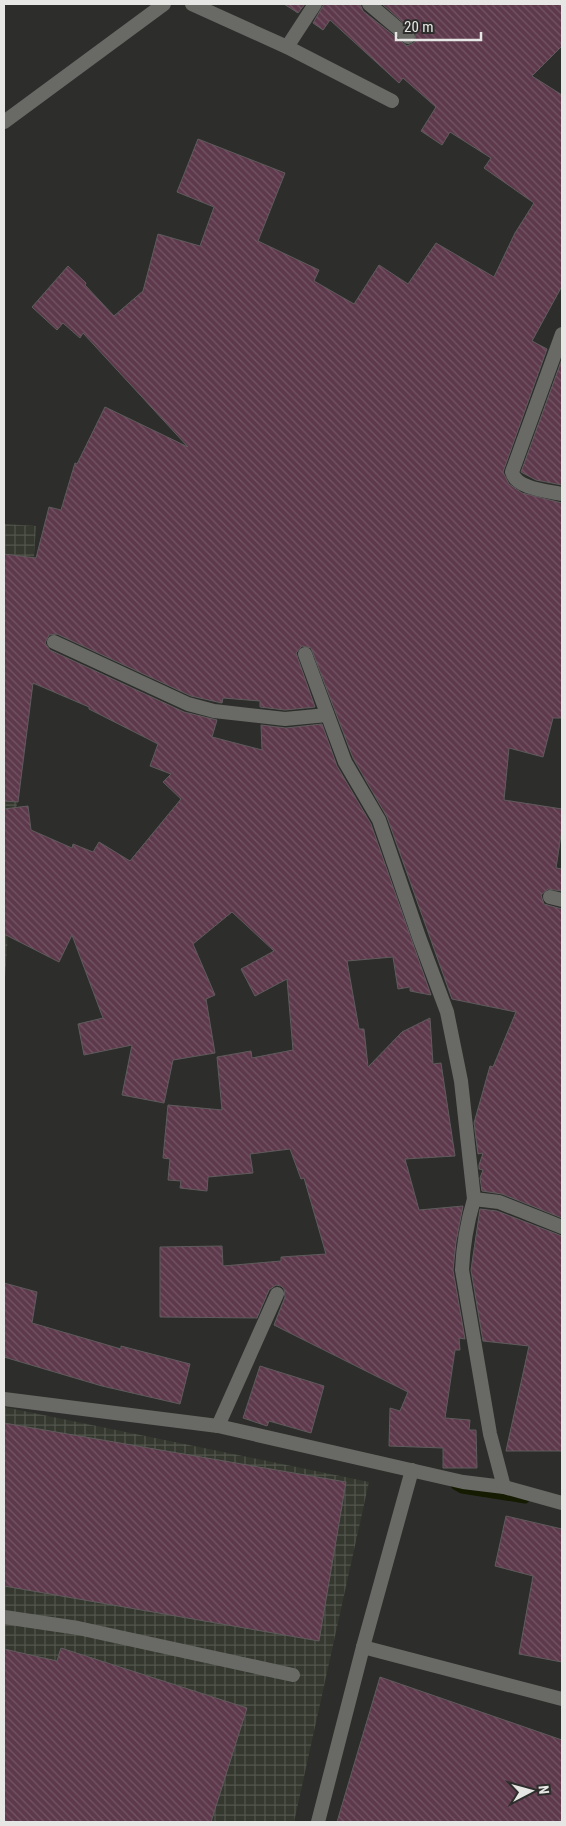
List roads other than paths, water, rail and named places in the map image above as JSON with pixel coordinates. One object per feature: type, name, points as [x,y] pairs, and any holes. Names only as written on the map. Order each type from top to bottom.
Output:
[{"type":"street","points":[[4,122],[164,4]]},
{"type":"street","points":[[192,4],[287,47],[392,101]]},
{"type":"street","points":[[287,47],[315,4]]},
{"type":"street","points":[[369,4],[408,37]]},
{"type":"street","points":[[562,334],[512,472],[517,480],[530,487],[562,494]]},
{"type":"street","points":[[54,642],[188,704],[214,711],[285,719],[328,715]]},
{"type":"street","points":[[305,654],[345,762],[379,820],[447,1012],[461,1081],[474,1199],[464,1243],[462,1270],[490,1434],[504,1487]]},
{"type":"street","points":[[474,1199],[499,1202],[562,1228]]},
{"type":"street","points":[[218,1426],[277,1294]]},
{"type":"street","points":[[4,1399],[218,1426],[463,1482],[504,1487],[562,1503]]},
{"type":"street","points":[[318,1822],[363,1647],[412,1470]]},
{"type":"street","points":[[4,1616],[78,1628],[293,1674]]},
{"type":"street","points":[[363,1647],[562,1699]]},
{"type":"waterway","points":[[455,1485],[462,1489],[525,1499]]}]
